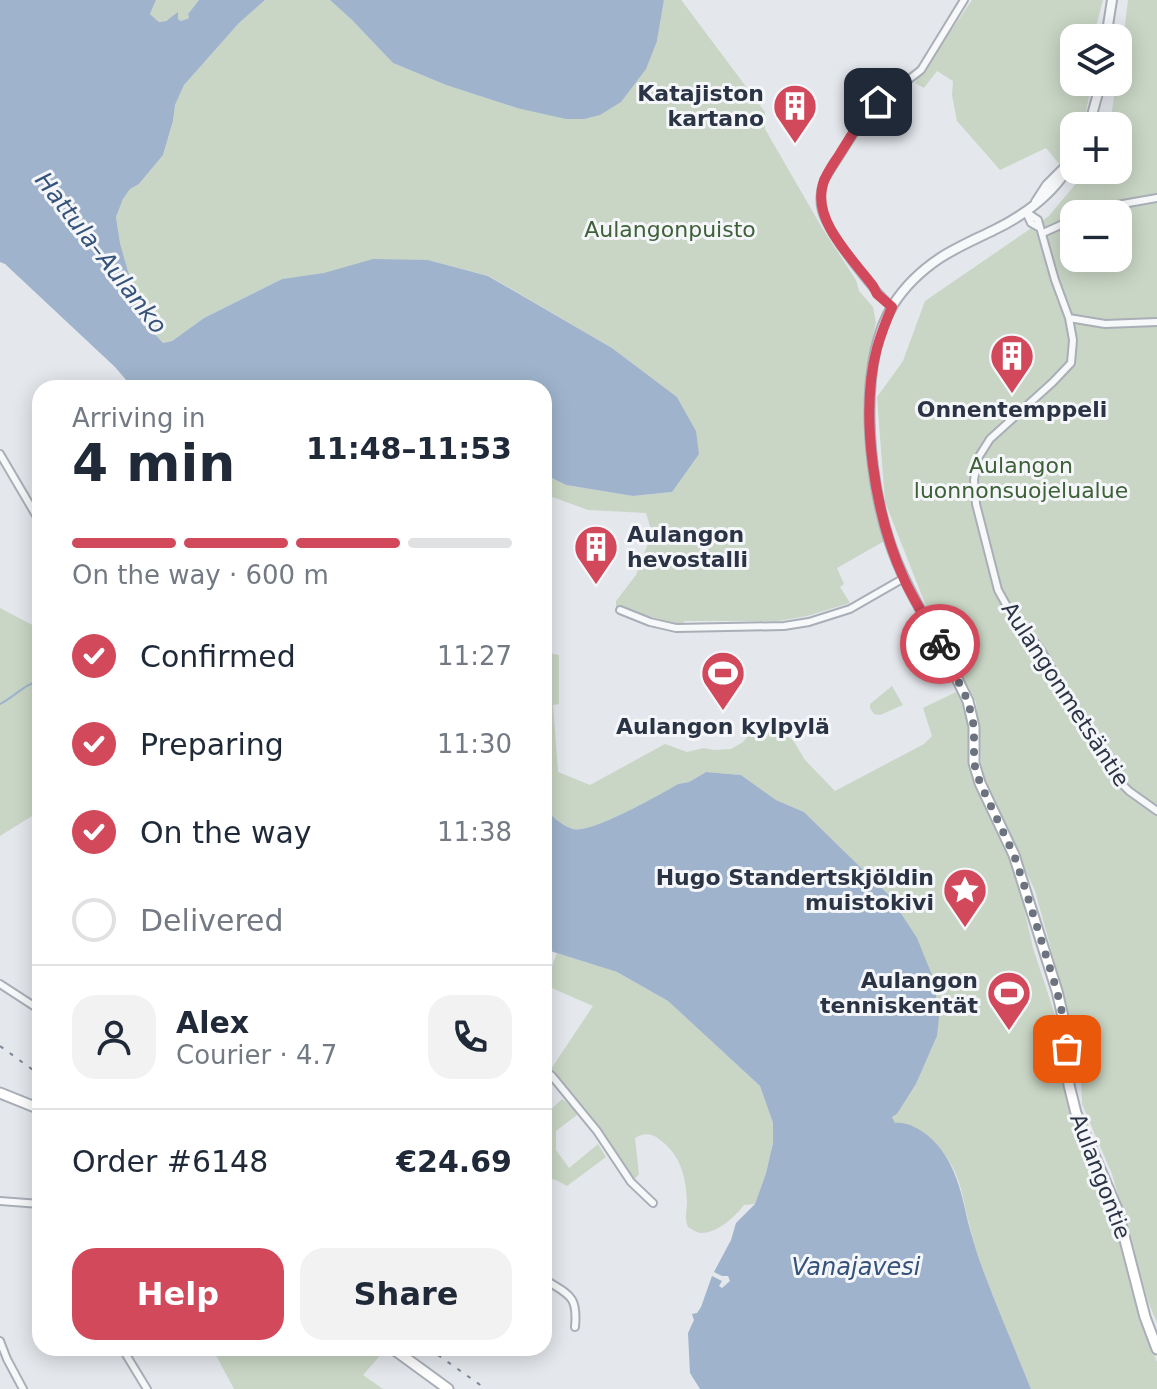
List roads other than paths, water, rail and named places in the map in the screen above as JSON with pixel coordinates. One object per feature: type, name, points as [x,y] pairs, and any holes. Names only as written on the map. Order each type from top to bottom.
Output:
[{"type":"main road","name":"Aulangontie","points":[[941,646],[968,701],[974,727],[974,763],[980,783],[1014,855],[1064,1021],[1069,1085],[1076,1113],[1117,1209],[1145,1317],[1157,1349]]},
{"type":"main road","points":[[0,1093],[32,1106]]},
{"type":"main road","points":[[403,1356],[448,1389]]},
{"type":"street","points":[[892,307],[877,294],[829,227],[822,211],[821,188],[868,111],[921,70],[964,0]]},
{"type":"street","points":[[1108,24],[1112,0]]},
{"type":"street","name":"Aulangontie","points":[[941,646],[904,578],[881,513],[870,425],[870,388],[876,350],[892,307],[918,275],[940,258],[1026,212],[1060,172]]},
{"type":"street","points":[[1132,202],[1157,198]]},
{"type":"street","points":[[1026,212],[1037,219],[1041,231],[1060,224]]},
{"type":"street","name":"Aulangonmetsäntie","points":[[1041,231],[1069,318],[1073,340],[1071,363],[990,439],[978,458],[974,480],[976,504],[998,590],[1008,608],[1041,650],[1063,697],[1121,783],[1157,811]]},
{"type":"street","points":[[1069,318],[1105,324],[1157,322]]},
{"type":"street","points":[[0,454],[32,508]]},
{"type":"street","points":[[620,610],[676,628],[784,626],[850,609],[904,578]]},
{"type":"street","points":[[0,984],[32,1005]]},
{"type":"street","points":[[552,1076],[597,1131],[631,1182],[653,1203]]},
{"type":"street","points":[[0,1201],[32,1203]]},
{"type":"street","points":[[552,1285],[573,1300],[577,1312],[575,1327]]},
{"type":"street","points":[[0,1341],[23,1389]]},
{"type":"street","points":[[127,1356],[147,1389]]},
{"type":"water","name":"Hattula–Aulanko","points":[[0,0],[156,0],[150,14],[159,22],[178,12],[181,21],[189,18],[188,14],[199,0],[265,0],[239,23],[184,85],[175,105],[163,155],[139,184],[130,189],[116,217],[120,243],[144,322],[163,343],[172,341],[204,318],[282,279],[324,273],[373,259],[428,260],[488,276],[612,348],[677,397],[696,431],[699,454],[672,492],[633,496],[566,485],[552,478],[552,380],[126,380],[0,262]]},
{"type":"water","points":[[330,0],[664,0],[657,41],[646,69],[621,102],[600,115],[566,119],[517,108],[446,85],[393,63]]},
{"type":"water","name":"Vanajavesi","points":[[706,772],[741,775],[776,800],[804,812],[889,895],[917,938],[934,980],[939,1017],[937,1036],[916,1084],[892,1117],[895,1123],[923,1132],[949,1161],[959,1185],[980,1262],[1031,1389],[700,1389],[690,1373],[688,1333],[694,1320],[692,1314],[701,1307],[712,1276],[722,1281],[719,1286],[722,1288],[730,1281],[728,1276],[714,1272],[731,1240],[736,1223],[755,1204],[773,1143],[773,1123],[760,1086],[668,1001],[617,972],[552,952],[552,815],[564,825],[582,829],[609,820],[678,784],[689,782]]},
{"type":"waterway","points":[[0,704],[32,683]]},
{"type":"railway","points":[[0,1046],[32,1069]]},
{"type":"railway","points":[[439,1356],[486,1389]]},
{"type":"place","name":"Katajiston kartano","points":[[795,145]]},
{"type":"place","name":"Onnentemppeli","points":[[1012,395]]},
{"type":"place","name":"Aulangon hevostalli","points":[[596,586]]},
{"type":"place","name":"Aulangon kylpylä","points":[[723,712]]},
{"type":"place","name":"Hugo Standertskjöldin muistokivi","points":[[965,929]]},
{"type":"place","name":"Aulangon tenniskentät","points":[[1009,1032]]},
{"type":"park label","name":"Aulangonpuisto","points":[[670,229]]},
{"type":"park label","name":"Aulangon luonnonsuojelualue","points":[[1021,478]]}]
